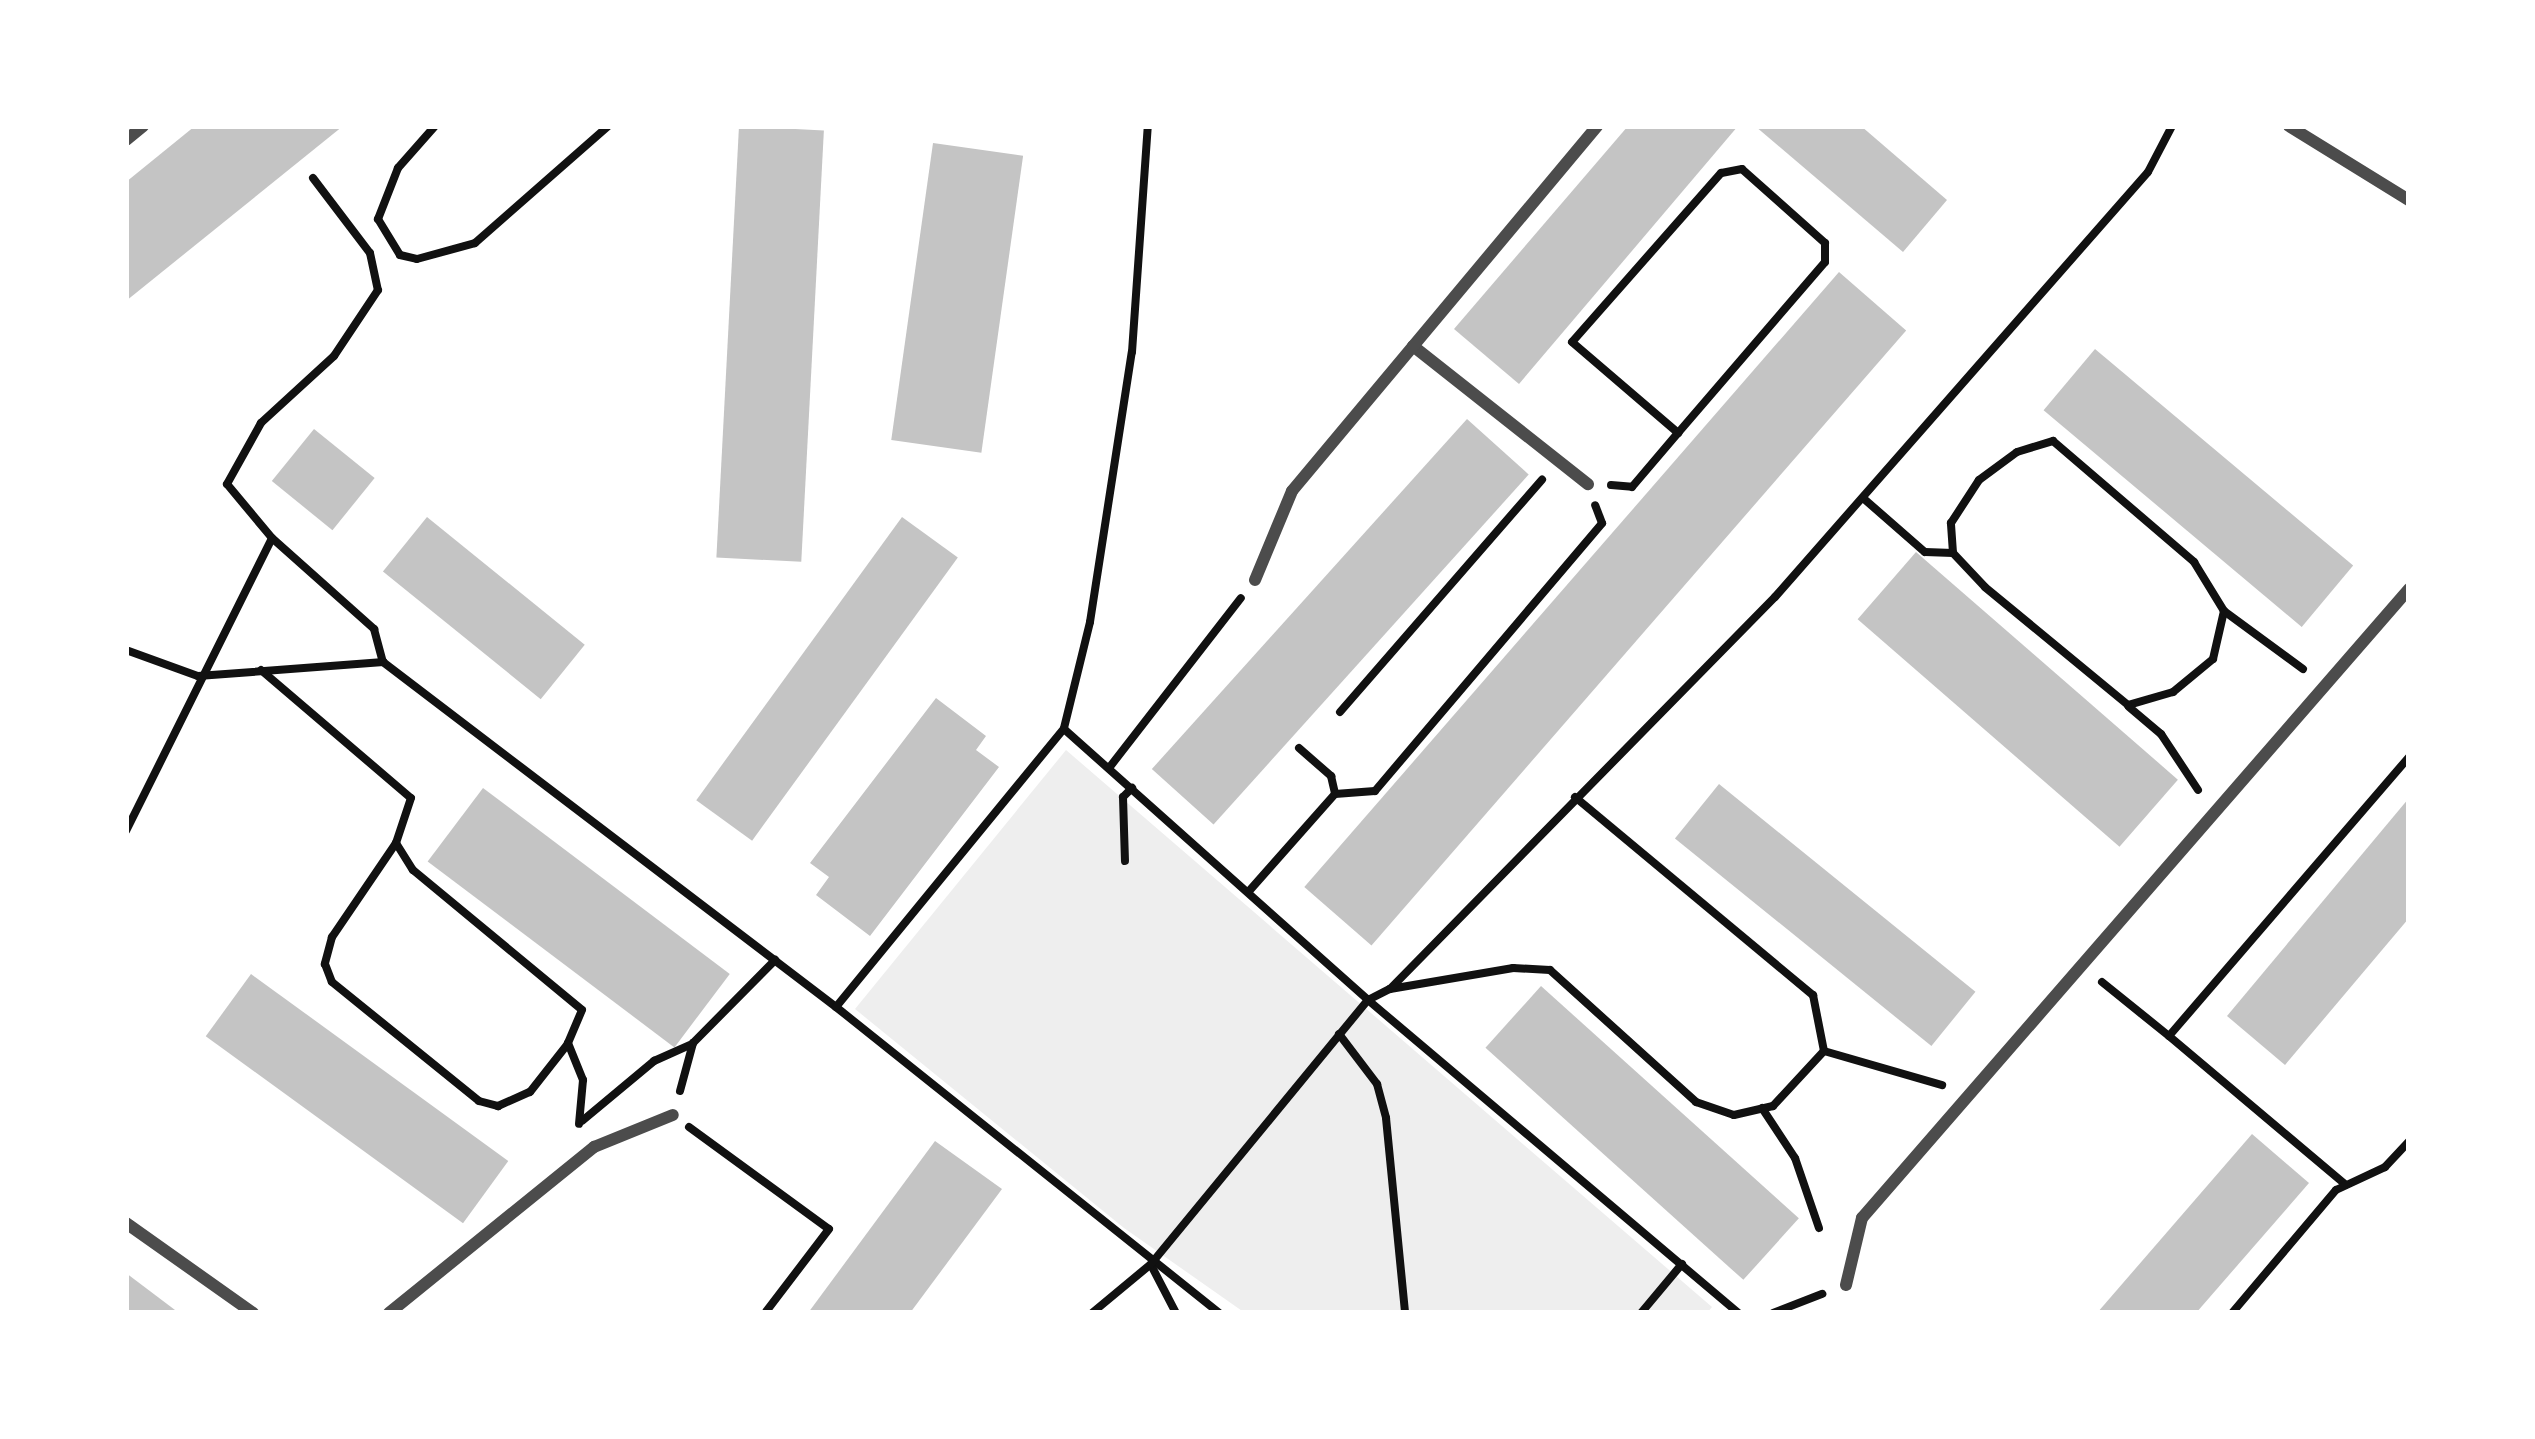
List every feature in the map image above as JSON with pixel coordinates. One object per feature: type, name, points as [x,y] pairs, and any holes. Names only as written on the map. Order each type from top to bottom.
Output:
[{"type":"street","points":[[126,140],[143,126]]},
{"type":"street","points":[[1255,580],[1292,491],[1597,126]]},
{"type":"street","points":[[2289,126],[2409,200]]},
{"type":"street","points":[[1413,346],[1588,484]]},
{"type":"street","points":[[1846,1285],[1862,1218],[2409,589]]},
{"type":"street","points":[[389,1313],[594,1147],[673,1115]]},
{"type":"street","points":[[126,1223],[253,1313]]},
{"type":"path","points":[[435,126],[382,195],[378,219],[386,240],[417,259],[457,254],[538,193],[608,126]]},
{"type":"path","points":[[836,1006],[1064,728],[1090,622],[1132,352],[1148,126]]},
{"type":"path","points":[[1390,989],[1574,797],[1775,598],[2148,172],[2172,126]]},
{"type":"path","points":[[314,178],[370,253],[378,290],[362,324],[261,423],[230,469],[238,501],[272,538],[374,628],[383,662],[836,1006],[1150,1264],[1220,1313]]},
{"type":"path","points":[[370,253],[386,240]]},
{"type":"path","points":[[1953,553],[1951,523],[1979,480],[2017,452],[2053,441],[2194,562],[2224,611],[2303,669]]},
{"type":"path","points":[[1340,712],[1558,461]]},
{"type":"path","points":[[1862,498],[1925,552],[1953,553],[2161,734],[2198,790]]},
{"type":"path","points":[[126,831],[162,772],[198,676],[272,538]]},
{"type":"path","points":[[1109,767],[1255,580]]},
{"type":"path","points":[[2128,706],[2174,692],[2213,658],[2224,611]]},
{"type":"path","points":[[126,650],[198,676],[383,662]]},
{"type":"path","points":[[260,669],[411,798],[396,842],[332,937],[326,964],[332,982],[479,1101],[498,1106],[530,1092],[568,1043],[582,1010],[413,870],[396,842]]},
{"type":"path","points":[[1064,728],[1368,1000],[1739,1313]]},
{"type":"path","points":[[1299,748],[1331,776],[1335,794]]},
{"type":"path","points":[[2169,1036],[2409,757]]},
{"type":"path","points":[[1125,861],[1123,797],[1132,788]]},
{"type":"path","points":[[1092,1313],[1150,1264],[1368,1000],[1390,989],[1514,968],[1550,970],[1696,1102],[1734,1114],[1762,1108],[1803,1082],[1824,1051],[1813,995],[1574,797]]},
{"type":"path","points":[[765,1313],[829,1229],[673,1115],[693,1043],[775,960]]},
{"type":"path","points":[[2082,965],[2346,1185]]},
{"type":"path","points":[[1339,1034],[1377,1084],[1386,1118],[1405,1313]]},
{"type":"path","points":[[568,1043],[584,1080],[579,1124]]},
{"type":"path","points":[[1824,1051],[1943,1085]]},
{"type":"path","points":[[1762,1108],[1795,1158],[1819,1228]]},
{"type":"path","points":[[2232,1313],[2346,1185],[2385,1167],[2409,1141]]},
{"type":"path","points":[[1150,1264],[1175,1313]]},
{"type":"path","points":[[1641,1313],[1682,1264]]},
{"type":"path","points":[[1773,1313],[1846,1285]]},
{"type":"shaded area","points":[[1066,750],[1712,1307],[1707,1313],[1245,1313],[1124,1228],[855,1009]]},
{"type":"building","points":[[195,126],[343,126],[126,301],[126,182]]},
{"type":"building","points":[[739,126],[824,130],[801,562],[716,557]]},
{"type":"building","points":[[1628,126],[1738,126],[1519,384],[1454,329]]},
{"type":"building","points":[[1755,126],[1861,126],[1947,200],[1903,252]]},
{"type":"building","points":[[933,143],[1023,156],[981,453],[891,440]]},
{"type":"building","points":[[1839,272],[1906,330],[1371,945],[1304,887]]},
{"type":"building","points":[[2095,349],[2353,566],[2302,627],[2044,410]]},
{"type":"building","points":[[1467,419],[1529,475],[1214,825],[1152,769]]},
{"type":"building","points":[[314,429],[375,478],[332,530],[272,481]]},
{"type":"building","points":[[427,517],[585,645],[541,699],[383,571]]},
{"type":"building","points":[[902,517],[958,558],[752,841],[696,800]]},
{"type":"building","points":[[1916,552],[2178,780],[2119,847],[1858,619]]},
{"type":"building","points":[[936,698],[986,736],[976,750],[999,767],[870,936],[816,895],[829,877],[810,863]]},
{"type":"building","points":[[1719,784],[1975,992],[1931,1046],[1675,838]]},
{"type":"building","points":[[483,788],[730,974],[674,1047],[428,861]]},
{"type":"building","points":[[2409,798],[2409,918],[2285,1065],[2227,1016]]},
{"type":"building","points":[[251,974],[508,1161],[463,1223],[206,1036]]},
{"type":"building","points":[[1541,986],[1799,1218],[1743,1280],[1485,1048]]},
{"type":"building","points":[[2252,1134],[2309,1183],[2196,1313],[2097,1313]]},
{"type":"building","points":[[935,1141],[1002,1189],[910,1313],[808,1313]]},
{"type":"building","points":[[126,1273],[179,1313],[126,1313]]}]
